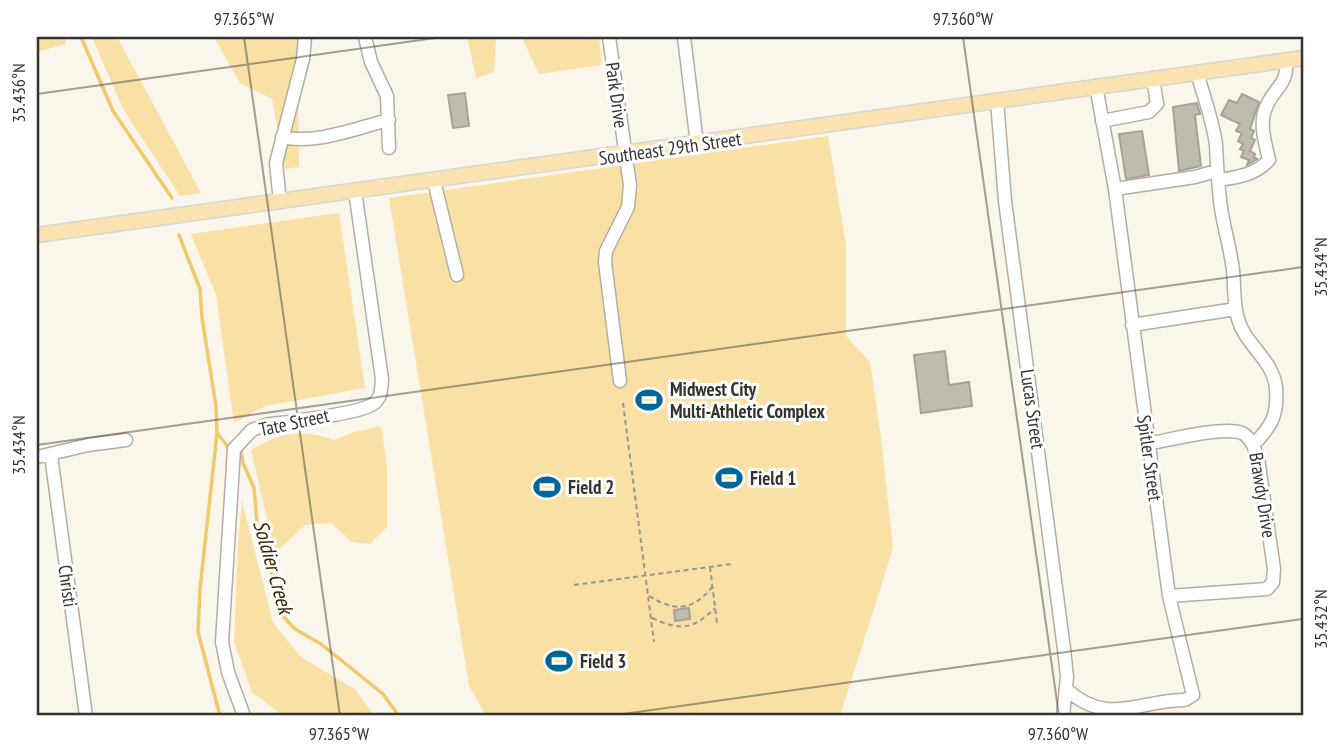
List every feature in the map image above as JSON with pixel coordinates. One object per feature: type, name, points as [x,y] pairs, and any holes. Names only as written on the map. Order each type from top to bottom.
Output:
[{"type":"main road","name":"Southeast 29th Street","points":[[37,235],[1303,58]]},
{"type":"street","points":[[280,202],[276,163],[303,59],[305,37]]},
{"type":"street","points":[[365,37],[371,62],[387,96],[389,148]]},
{"type":"street","name":"Park Drive","points":[[609,37],[630,184],[628,207],[606,251],[605,262],[620,381]]},
{"type":"street","points":[[684,37],[697,144]]},
{"type":"street","points":[[1115,190],[1195,177],[1251,174],[1262,168],[1269,160],[1262,125],[1264,111],[1287,75],[1286,60]]},
{"type":"street","name":"Brawdy Drive","points":[[1169,596],[1267,589],[1273,582],[1274,569],[1258,458],[1253,445],[1272,425],[1275,412],[1274,376],[1244,333],[1236,309],[1233,270],[1217,175],[1216,144],[1197,72]]},
{"type":"street","points":[[1102,121],[1149,113],[1157,104],[1153,78]]},
{"type":"street","name":"Spitler Street","points":[[1066,689],[1089,706],[1130,713],[1185,700],[1193,695],[1169,596],[1115,190],[1096,86]]},
{"type":"street","name":"Lucas Street","points":[[997,101],[1005,201],[1064,649],[1066,689],[1063,716]]},
{"type":"street","points":[[282,137],[298,141],[389,120]]},
{"type":"street","points":[[434,181],[457,275]]},
{"type":"street","name":"Tate Street","points":[[244,716],[228,672],[222,642],[234,449],[252,430],[265,425],[355,410],[372,405],[381,394],[382,379],[355,191]]},
{"type":"street","points":[[1132,325],[1236,309]]},
{"type":"street","points":[[1147,444],[1233,431],[1244,434],[1253,445]]},
{"type":"street","points":[[37,457],[88,445],[126,440]]},
{"type":"street","name":"Christi","points":[[51,455],[86,716]]},
{"type":"path","points":[[623,403],[654,642]]},
{"type":"path","points":[[574,585],[732,564]]},
{"type":"path","points":[[710,566],[717,623]]},
{"type":"path","points":[[648,596],[663,604],[680,607],[700,601],[712,587]]},
{"type":"path","points":[[651,617],[674,627],[682,627],[700,622],[715,608]]},
{"type":"shaded area","points":[[37,37],[65,37],[66,44],[37,52]]},
{"type":"shaded area","points":[[92,37],[117,37],[201,193],[180,196],[123,109]]},
{"type":"shaded area","points":[[214,37],[305,37],[298,85],[299,167],[285,169],[272,99],[240,83]]},
{"type":"shaded area","points":[[467,37],[496,37],[494,72],[476,78]]},
{"type":"shaded area","points":[[522,37],[599,37],[602,65],[539,74]]},
{"type":"shaded area","name":"Midwest City Multi-Athletic Complex","points":[[828,136],[846,245],[846,336],[870,362],[893,548],[840,716],[486,716],[469,686],[389,198]]},
{"type":"shaded area","points":[[339,213],[365,388],[265,406],[234,423],[216,295],[191,234]]},
{"type":"shaded area","points":[[381,426],[387,465],[387,527],[370,544],[352,542],[331,523],[305,525],[275,553],[251,450],[272,439],[291,434],[311,434],[334,440]]},
{"type":"shaded area","points":[[242,501],[273,623],[301,657],[356,690],[374,716],[283,716],[252,692],[234,642]]},
{"type":"building","points":[[465,93],[469,126],[453,128],[448,95]]},
{"type":"building","points":[[1242,94],[1259,102],[1250,129],[1254,131],[1251,138],[1255,140],[1250,151],[1257,159],[1247,165],[1249,160],[1241,157],[1244,151],[1240,149],[1243,144],[1238,141],[1242,133],[1236,131],[1240,124],[1221,115],[1229,100],[1237,103]]},
{"type":"building","points":[[1197,103],[1200,114],[1195,115],[1201,166],[1179,171],[1173,107]]},
{"type":"building","points":[[1142,131],[1149,175],[1126,179],[1119,134]]},
{"type":"building","points":[[945,351],[949,385],[969,382],[972,406],[921,413],[914,355]]},
{"type":"building","points":[[689,608],[690,619],[675,621],[674,610]]},
{"type":"waterway","name":"Soldier Creek","points":[[81,37],[113,111],[172,198]]},
{"type":"waterway","points":[[179,235],[200,289],[216,406],[217,433],[198,632],[220,716]]},
{"type":"waterway","name":"Soldier Creek","points":[[217,433],[229,448]]},
{"type":"waterway","name":"Soldier Creek","points":[[241,452],[254,488],[258,534],[270,561],[276,600],[282,615],[295,629],[321,644],[383,694],[399,716]]},
{"type":"place","name":"Midwest City Multi-Athletic Complex","points":[[649,400]]},
{"type":"place","name":"Field 1","points":[[729,478]]},
{"type":"place","name":"Field 2","points":[[547,487]]},
{"type":"place","name":"Field 3","points":[[559,661]]}]
